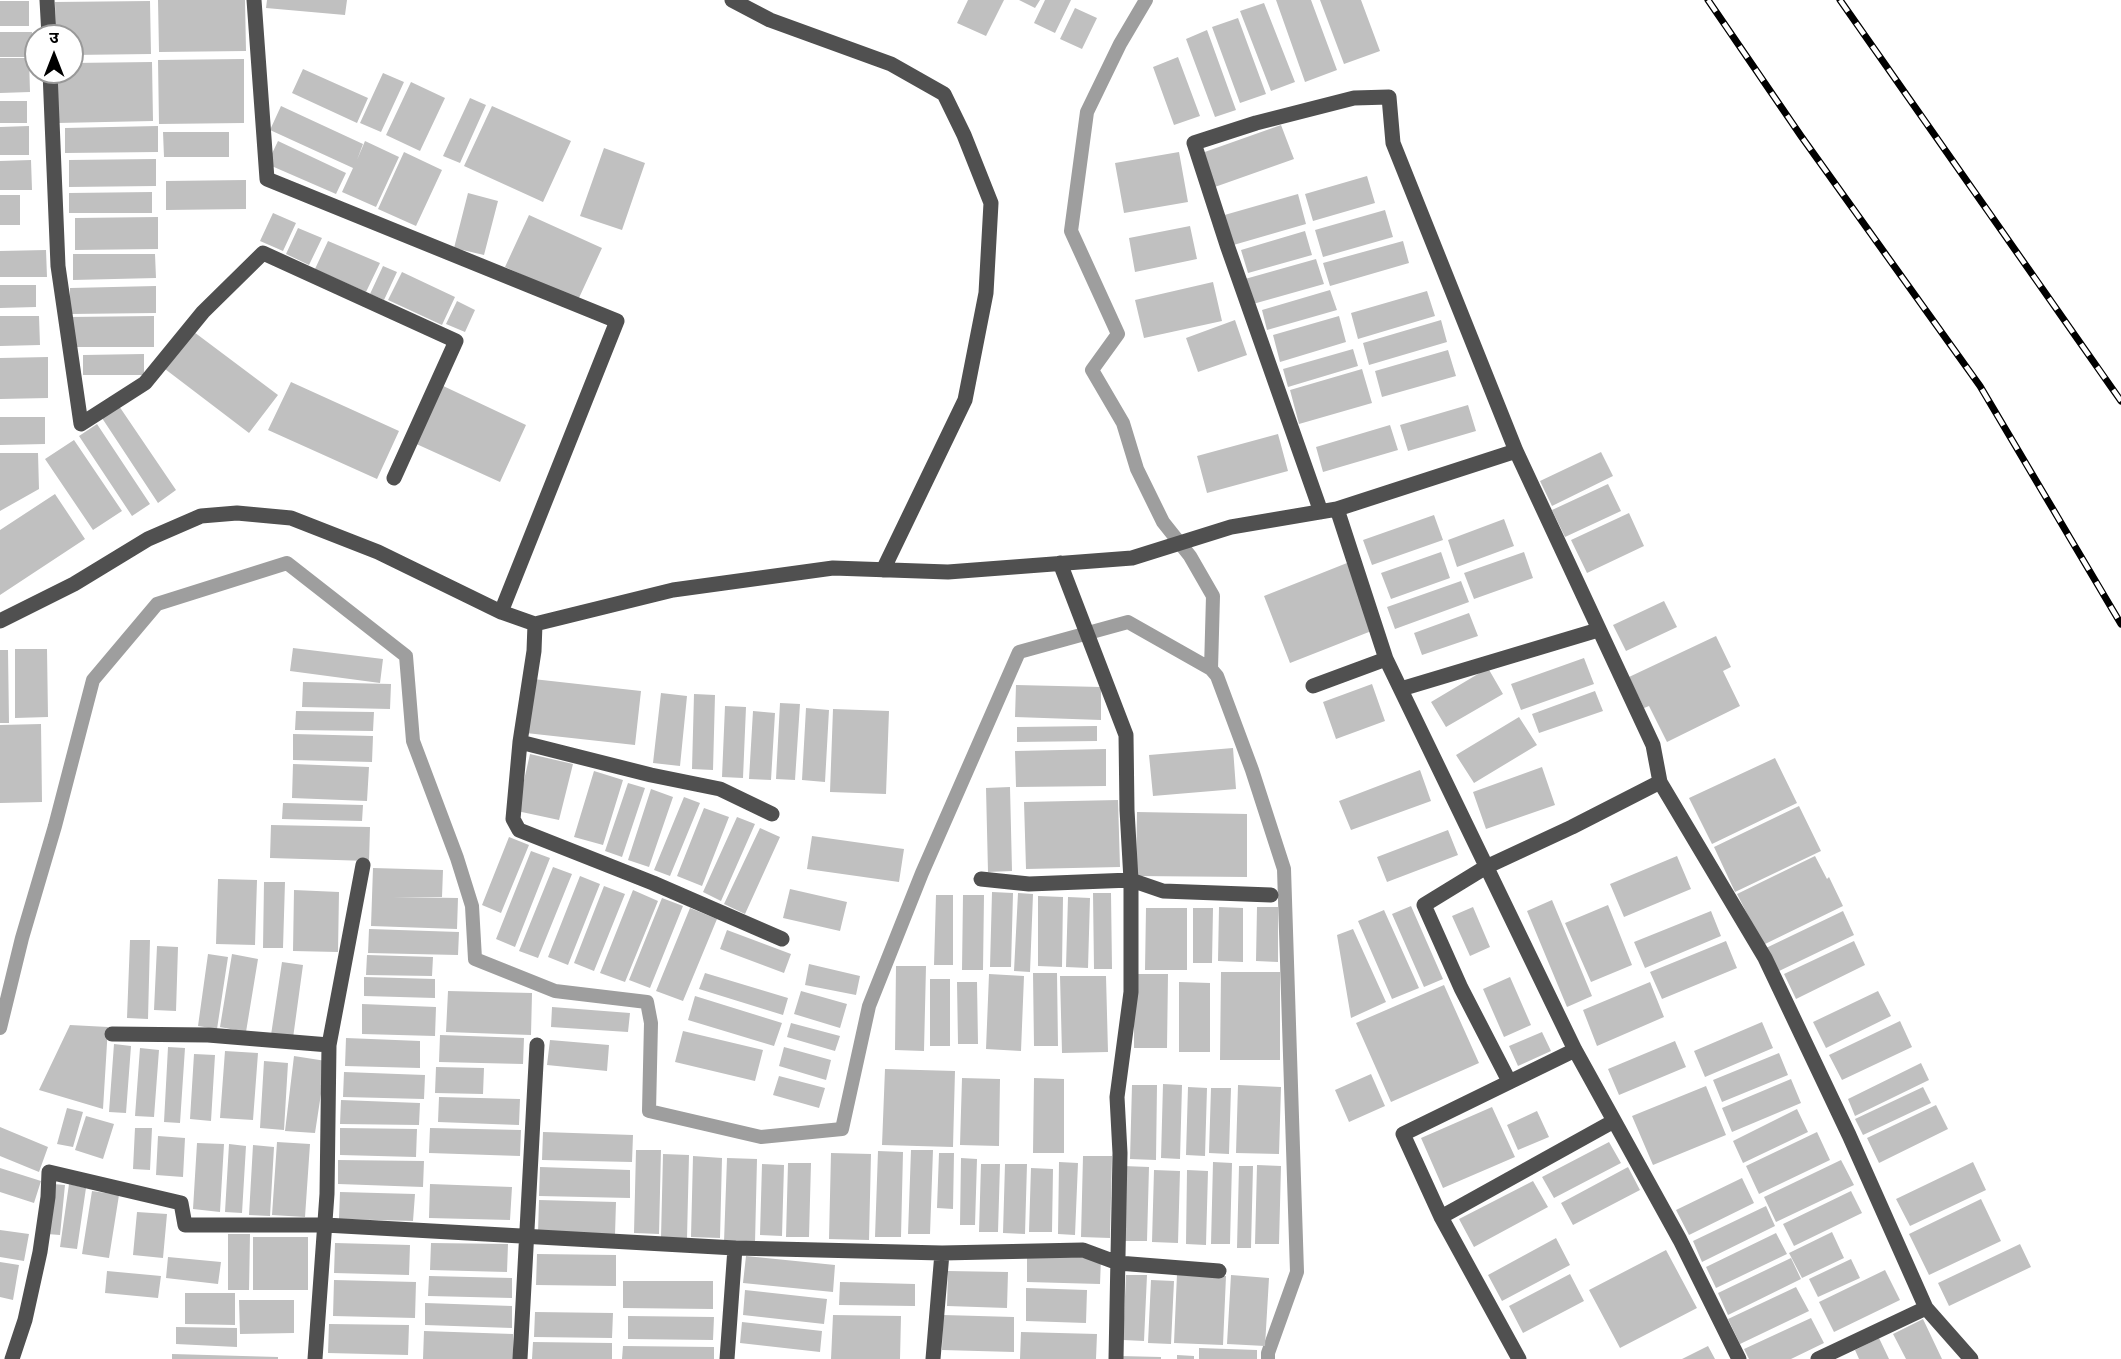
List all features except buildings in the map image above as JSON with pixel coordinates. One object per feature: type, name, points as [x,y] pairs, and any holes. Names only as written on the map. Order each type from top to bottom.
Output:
[{"type":"street","points":[[46,0],[48,24]]},
{"type":"street","points":[[254,0],[267,179],[617,321],[501,612]]},
{"type":"street","points":[[732,0],[770,20],[891,64],[944,94],[964,135],[991,203],[986,293],[964,400],[883,570]]},
{"type":"street","points":[[50,84],[58,266],[81,424],[145,383],[203,312],[262,253],[456,340],[394,478]]},
{"type":"street","points":[[1321,512],[1227,245],[1194,143],[1256,123],[1354,98],[1389,97],[1393,143],[1516,451],[1653,746],[1660,782],[1765,958],[1849,1135],[1926,1308],[1971,1359]]},
{"type":"street","points":[[0,621],[74,584],[148,539],[201,516],[237,513],[291,518],[378,552],[501,612],[535,624],[672,590],[833,568],[948,572],[1132,558],[1231,527],[1337,509],[1516,451]]},
{"type":"street","points":[[1337,509],[1386,659],[1575,1050],[1680,1240],[1738,1359]]},
{"type":"street","points":[[1060,563],[1126,735],[1131,880],[1131,992],[1117,1097],[1120,1154],[1116,1359]]},
{"type":"street","points":[[535,624],[534,651],[520,742],[513,819],[519,830],[653,883],[782,939]]},
{"type":"street","points":[[1401,689],[1598,630]]},
{"type":"street","points":[[1313,686],[1386,659]]},
{"type":"street","points":[[520,742],[651,775],[720,789],[771,814]]},
{"type":"street","points":[[1509,1081],[1461,988],[1424,905],[1486,867],[1572,827],[1660,782]]},
{"type":"street","points":[[315,1359],[325,1225],[329,1045],[363,865]]},
{"type":"street","points":[[981,879],[1029,884],[1131,880],[1163,891],[1271,895]]},
{"type":"street","points":[[112,1034],[208,1035],[329,1045]]},
{"type":"street","points":[[520,1359],[537,1045]]},
{"type":"street","points":[[1519,1359],[1440,1217],[1403,1134],[1575,1050]]},
{"type":"street","points":[[1440,1217],[1614,1121]]},
{"type":"street","points":[[12,1359],[25,1320],[40,1252],[48,1197],[49,1172],[181,1203],[185,1225],[325,1225],[735,1248],[942,1253],[1083,1250],[1118,1263],[1219,1271]]},
{"type":"street","points":[[727,1359],[735,1248]]},
{"type":"street","points":[[933,1359],[942,1253]]},
{"type":"street","points":[[1818,1359],[1926,1308]]},
{"type":"waterway","points":[[1146,0],[1120,44],[1087,112],[1071,231],[1118,334],[1092,370],[1123,423],[1137,469],[1163,522],[1190,556],[1213,596],[1211,669]]},
{"type":"waterway","points":[[0,1028],[22,938],[55,826],[93,680],[157,604],[287,563],[406,656],[413,741],[457,858],[472,906],[475,959],[555,991],[647,1002],[651,1023],[649,1111],[761,1137],[842,1129],[869,1006],[922,873],[1019,652],[1128,622],[1211,669],[1217,676],[1252,770],[1284,869],[1297,1272],[1268,1353],[1268,1359]]},
{"type":"railway","points":[[1708,0],[1801,136],[1980,386],[2121,624]]},
{"type":"railway","points":[[1840,0],[2121,401]]}]
